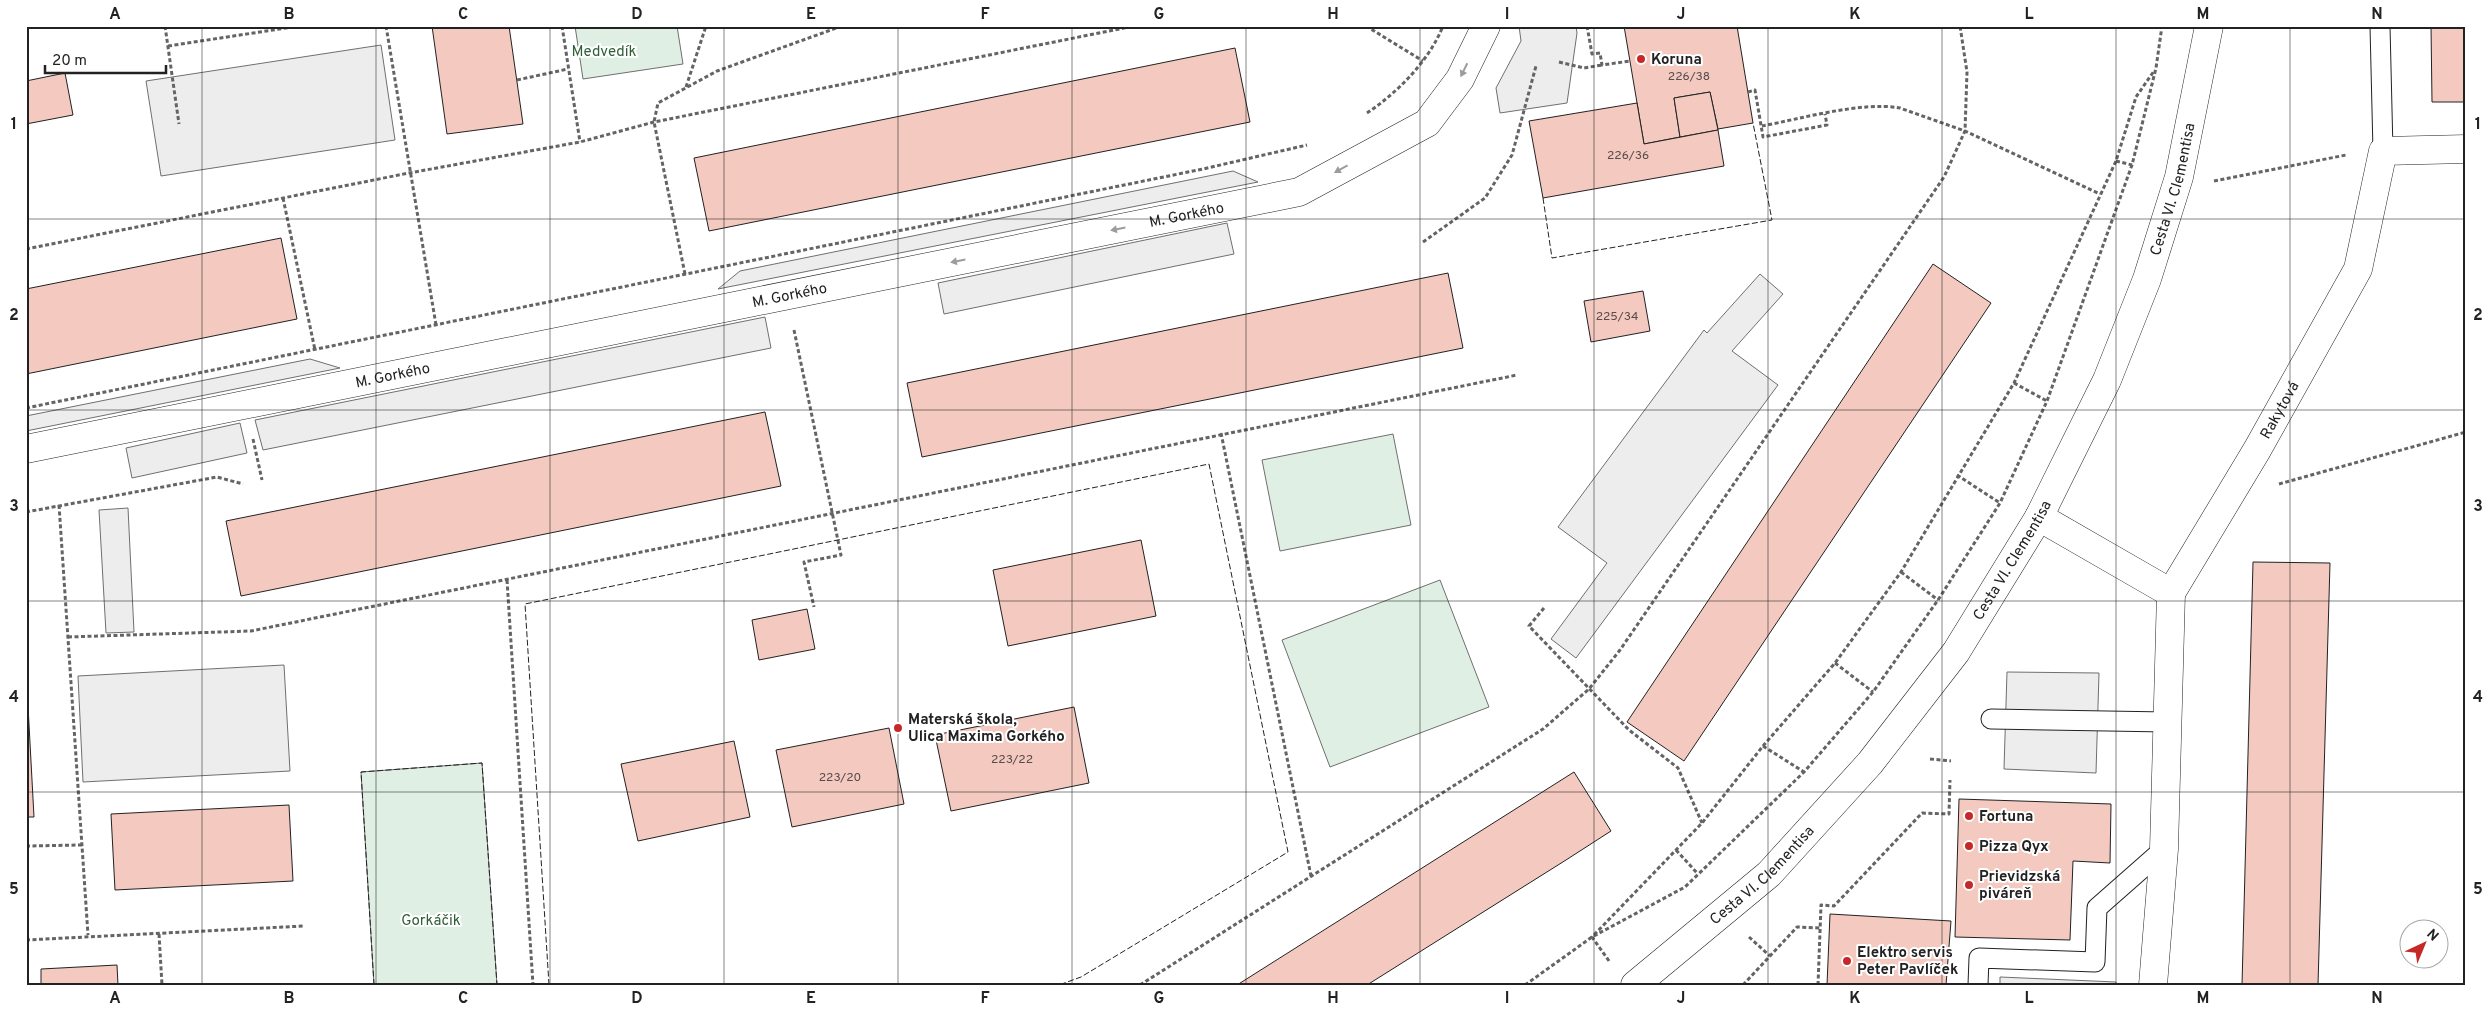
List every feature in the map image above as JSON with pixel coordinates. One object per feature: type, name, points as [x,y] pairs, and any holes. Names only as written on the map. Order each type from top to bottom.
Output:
[{"type":"street","name":"M. Gorkého","points":[[26,449],[1299,192],[1427,122],[1460,79],[1486,26]]},
{"type":"street","name":"Cesta Vl. Clementisa","points":[[1625,977],[1769,874],[1870,763],[1956,652],[2039,517],[2107,380],[2147,279],[2179,177],[2209,26]]},
{"type":"street","points":[[2383,151],[2466,149]]},
{"type":"street","name":"Rakytová","points":[[2171,593],[2228,498],[2358,269],[2383,151]]},
{"type":"street","points":[[2039,517],[2171,593],[2164,849],[2153,985]]},
{"type":"lane","points":[[2380,26],[2383,151]]},
{"type":"lane","points":[[1991,719],[2167,722]]},
{"type":"lane","points":[[1978,985],[1979,958],[2095,962],[2097,908],[2164,849]]},
{"type":"path","points":[[165,26],[179,124]]},
{"type":"path","points":[[168,46],[300,26]]},
{"type":"path","points":[[386,26],[436,326]]},
{"type":"path","points":[[562,26],[580,142]]},
{"type":"path","points":[[685,88],[706,26]]},
{"type":"path","points":[[686,274],[654,122],[658,103],[717,71],[842,26]]},
{"type":"path","points":[[26,250],[409,173],[580,142],[654,122],[1134,26]]},
{"type":"path","points":[[1366,26],[1422,61],[1460,79]]},
{"type":"path","points":[[1362,116],[1386,100],[1422,61],[1439,36],[1443,26]]},
{"type":"path","points":[[1587,26],[1592,54],[1600,53],[1602,65]]},
{"type":"path","points":[[1140,985],[1543,729],[1588,688],[1620,650],[1944,177],[1965,131],[1967,72],[1960,26]]},
{"type":"path","points":[[1525,985],[1592,937],[1685,886],[1698,874],[1804,772],[1874,692],[1938,600],[2000,502],[2047,402],[2132,165],[2156,68],[2162,26]]},
{"type":"path","points":[[1559,62],[1584,68],[1630,61]]},
{"type":"path","points":[[1423,242],[1485,198],[1512,155],[1536,66]]},
{"type":"path","points":[[1592,937],[1702,823],[1763,746],[1835,663],[1901,572],[2014,383],[2116,161],[2136,97],[2156,68]]},
{"type":"path","points":[[517,80],[568,69]]},
{"type":"path","points":[[1748,92],[1756,90],[1763,137],[1827,125],[1825,114]]},
{"type":"path","points":[[1762,126],[1825,114],[1889,106],[1965,131],[2100,194]]},
{"type":"path","points":[[26,408],[1203,169],[1313,144]]},
{"type":"path","points":[[2210,182],[2350,154]]},
{"type":"path","points":[[2116,161],[2132,165]]},
{"type":"path","points":[[283,198],[315,350]]},
{"type":"path","points":[[786,296],[841,555],[804,562],[814,607]]},
{"type":"path","points":[[68,637],[251,631],[832,514],[1221,433],[1517,375]]},
{"type":"path","points":[[2014,383],[2047,402]]},
{"type":"path","points":[[2228,498],[2466,432]]},
{"type":"path","points":[[1221,433],[1311,876]]},
{"type":"path","points":[[254,444],[262,480]]},
{"type":"path","points":[[1957,476],[2000,502]]},
{"type":"path","points":[[26,512],[217,477],[243,484]]},
{"type":"path","points":[[59,505],[88,936]]},
{"type":"path","points":[[1901,572],[1938,600]]},
{"type":"path","points":[[507,580],[533,985]]},
{"type":"path","points":[[1544,608],[1529,626],[1629,730],[1678,768],[1702,823]]},
{"type":"path","points":[[1835,663],[1874,692]]},
{"type":"path","points":[[1763,746],[1804,772]]},
{"type":"path","points":[[1930,759],[1951,761]]},
{"type":"path","points":[[1818,985],[1820,905],[1834,906],[1922,813],[1949,814],[1950,780]]},
{"type":"path","points":[[26,846],[82,845]]},
{"type":"path","points":[[1676,850],[1698,874]]},
{"type":"path","points":[[26,940],[304,926]]},
{"type":"path","points":[[1743,985],[1797,928],[1820,928]]},
{"type":"path","points":[[159,934],[162,985]]},
{"type":"path","points":[[1592,937],[1625,977]]},
{"type":"path","points":[[1753,940],[1770,956]]},
{"type":"green space","name":"Medvedík","points":[[575,26],[677,26],[683,64],[583,79]]},
{"type":"green space","points":[[1393,434],[1411,525],[1280,551],[1262,460]]},
{"type":"green space","points":[[1440,580],[1489,707],[1330,767],[1282,640]]},
{"type":"green space","name":"Gorkáčik","points":[[482,763],[497,985],[374,985],[361,772]]},
{"type":"shaded area","points":[[1519,26],[1576,26],[1577,33],[1567,103],[1500,113],[1496,88],[1521,41]]},
{"type":"shaded area","points":[[381,45],[395,140],[161,176],[146,81]]},
{"type":"shaded area","points":[[1233,171],[1258,182],[718,289],[740,271]]},
{"type":"shaded area","points":[[1227,223],[1234,254],[944,314],[938,283]]},
{"type":"shaded area","points":[[1760,274],[1783,294],[1732,351],[1778,385],[1576,658],[1551,639],[1607,563],[1558,527],[1704,330],[1707,333]]},
{"type":"shaded area","points":[[765,317],[771,348],[263,450],[255,420]]},
{"type":"shaded area","points":[[310,359],[340,368],[26,431],[26,416]]},
{"type":"shaded area","points":[[240,423],[247,453],[132,478],[126,448]]},
{"type":"shaded area","points":[[128,508],[134,632],[106,633],[99,510]]},
{"type":"shaded area","points":[[284,665],[290,771],[83,782],[78,676]]},
{"type":"shaded area","points":[[2007,672],[2099,673],[2096,773],[2004,769]]},
{"type":"shaded area","points":[[2000,977],[2116,982],[2116,985],[2000,985]]},
{"type":"building","points":[[432,26],[509,26],[523,124],[447,134]]},
{"type":"building","points":[[1624,26],[1737,26],[1753,123],[1718,129],[1710,92],[1674,98],[1680,137],[1644,144]]},
{"type":"building","points":[[2431,26],[2466,26],[2466,102],[2432,102]]},
{"type":"building","points":[[1235,48],[1250,122],[709,231],[694,158]]},
{"type":"building","points":[[65,73],[73,115],[26,124],[26,81]]},
{"type":"building","points":[[1710,92],[1718,130],[1680,137],[1674,98]]},
{"type":"building","points":[[1637,103],[1644,144],[1718,130],[1724,166],[1543,198],[1529,121]]},
{"type":"building","points":[[281,238],[297,319],[26,374],[26,289]]},
{"type":"building","points":[[1933,264],[1991,303],[1684,761],[1627,722]]},
{"type":"building","points":[[1448,273],[1463,348],[922,457],[907,383]]},
{"type":"building","points":[[1643,291],[1650,331],[1591,342],[1584,301]]},
{"type":"building","points":[[765,412],[781,486],[241,596],[226,521]]},
{"type":"building","points":[[1141,540],[1156,616],[1008,646],[993,570]]},
{"type":"building","points":[[2253,562],[2330,563],[2318,985],[2242,985]]},
{"type":"building","points":[[807,609],[815,649],[759,660],[752,620]]},
{"type":"building","points":[[26,669],[34,817],[26,817]]},
{"type":"building","points":[[1074,707],[1089,783],[951,811],[935,735]]},
{"type":"building","points":[[889,728],[904,804],[792,827],[776,750]]},
{"type":"building","points":[[734,741],[750,817],[638,841],[621,764]]},
{"type":"building","points":[[1574,772],[1611,831],[1566,860],[1367,985],[1237,985]]},
{"type":"building","points":[[1959,799],[2111,804],[2110,863],[2073,861],[2070,940],[1955,937]]},
{"type":"building","points":[[289,805],[293,881],[115,890],[111,814]]},
{"type":"building","points":[[1830,914],[1951,921],[1946,985],[1827,985]]},
{"type":"building","points":[[117,965],[118,985],[41,985],[41,969]]},
{"type":"fence","points":[[1543,198],[1552,258],[1772,220],[1753,123]]},
{"type":"fence","points":[[549,985],[525,604],[1209,464],[1288,852],[1081,977],[1059,985]]},
{"type":"fence","points":[[374,985],[361,772],[482,763],[497,985]]},
{"type":"place","name":"Koruna","points":[[1641,59]]},
{"type":"place","name":"Materská škola, Ulica Maxima Gorkého","points":[[898,728]]},
{"type":"place","name":"Fortuna","points":[[1969,816]]},
{"type":"place","name":"Pizza Qyx","points":[[1969,846]]},
{"type":"place","name":"Prievidzská piváreň","points":[[1969,885]]},
{"type":"place","name":"Elektro servis Peter Pavlíček","points":[[1847,961]]}]
